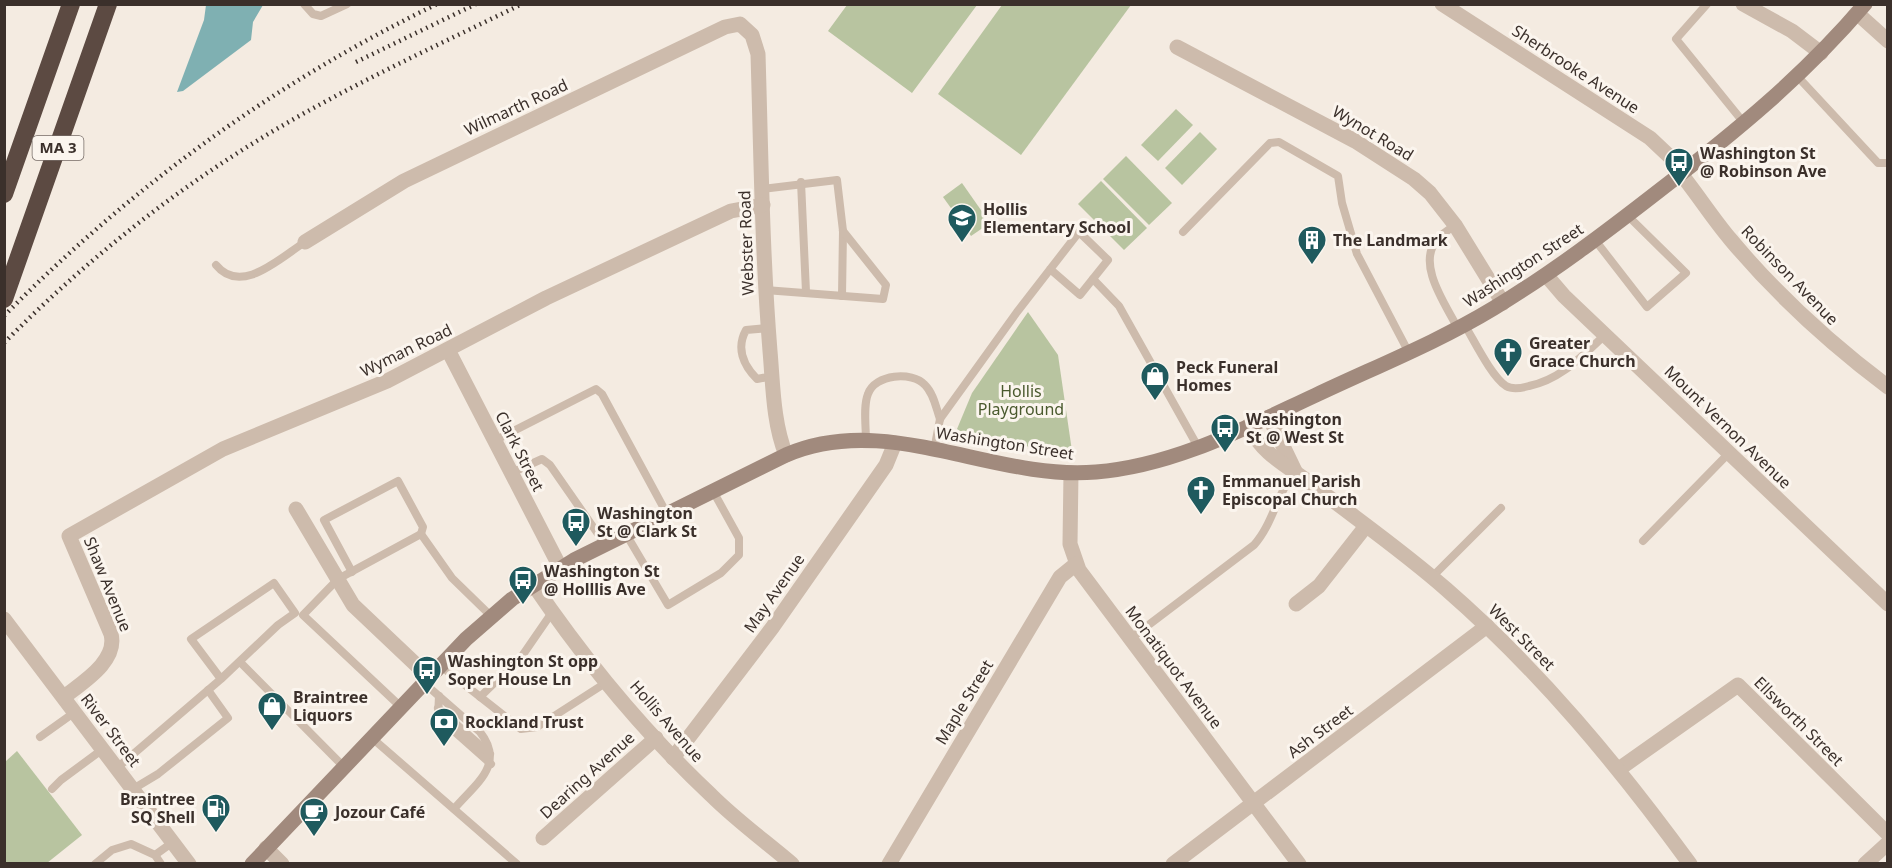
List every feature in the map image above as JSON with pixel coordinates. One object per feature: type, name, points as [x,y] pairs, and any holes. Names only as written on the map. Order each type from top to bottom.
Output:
[{"type":"highway","name":"MA 3","points":[[4,194],[71,4]]},
{"type":"highway","name":"MA 3","points":[[6,296],[108,4]]},
{"type":"main road","name":"Washington Street","points":[[252,864],[491,616],[560,567],[786,455],[822,444],[866,441],[895,443],[1032,469],[1071,473],[1123,469],[1198,447],[1269,417],[1460,326],[1503,303],[1546,275],[1745,124],[1798,77],[1862,9]]},
{"type":"street","name":"Sherbrooke Avenue","points":[[1442,4],[1650,138],[1683,172]]},
{"type":"street","points":[[1743,4],[1792,31],[1821,53]]},
{"type":"street","points":[[1862,9],[1887,41]]},
{"type":"street","name":"Wilmarth Road","points":[[305,242],[375,197],[438,164],[729,25],[740,24],[748,30]]},
{"type":"street","name":"Webster Road","points":[[748,30],[758,54],[765,290],[778,430],[786,455]]},
{"type":"street","name":"Wynot Road","points":[[1177,46],[1350,138],[1422,186],[1455,225],[1503,303]]},
{"type":"street","name":"Robinson Avenue","points":[[1683,172],[1720,226],[1763,276],[1830,341],[1887,387]]},
{"type":"street","name":"Wyman Road","points":[[69,536],[222,449],[387,381],[546,298],[731,211],[763,205]]},
{"type":"street","name":"Mount Vernon Avenue","points":[[1546,275],[1605,335],[1887,604]]},
{"type":"street","name":"Clark Street","points":[[448,350],[560,567]]},
{"type":"street","name":"West Street","points":[[1269,417],[1295,471]]},
{"type":"street","name":"West Street","points":[[1248,426],[1268,455],[1295,471],[1432,577],[1486,626],[1547,687],[1619,769],[1690,864]]},
{"type":"street","name":"May Avenue","points":[[673,758],[772,628],[886,465],[895,443]]},
{"type":"street","name":"Monatiquot Avenue","points":[[1071,473],[1070,537],[1076,564],[1299,864]]},
{"type":"street","points":[[296,509],[345,575],[353,605],[427,680]]},
{"type":"street","points":[[1296,604],[1319,586],[1366,526]]},
{"type":"street","name":"Shaw Avenue","points":[[64,697],[106,660],[113,645],[111,634],[69,536]]},
{"type":"street","name":"Maple Street","points":[[889,864],[1060,577],[1076,564]]},
{"type":"street","name":"Hollis Avenue","points":[[533,584],[608,681],[673,758],[723,807],[792,864]]},
{"type":"street","name":"River Street","points":[[4,619],[189,864]]},
{"type":"street","name":"Ash Street","points":[[1173,864],[1486,626]]},
{"type":"street","name":"Ellsworth Street","points":[[1619,769],[1737,685],[1887,834]]},
{"type":"street","name":"Dearing Avenue","points":[[543,838],[656,738]]},
{"type":"street","points":[[1865,864],[1887,843]]},
{"type":"street","points":[[266,848],[282,864]]},
{"type":"lane","points":[[304,4],[313,14],[321,16],[347,4]]},
{"type":"lane","points":[[1707,4],[1676,39],[1745,124]]},
{"type":"lane","points":[[1798,77],[1878,163],[1887,163]]},
{"type":"lane","points":[[1183,232],[1270,143],[1280,142],[1338,176],[1342,203],[1358,254],[1408,351]]},
{"type":"lane","points":[[762,189],[837,180],[843,231],[842,296]]},
{"type":"lane","points":[[801,183],[809,293]]},
{"type":"lane","points":[[1595,240],[1647,307],[1686,273],[1627,215]]},
{"type":"lane","points":[[1455,225],[1436,240],[1429,260],[1431,272],[1460,326],[1507,386],[1518,389],[1546,382],[1563,372],[1605,335]]},
{"type":"lane","points":[[765,290],[883,299],[886,285],[843,231]]},
{"type":"lane","points":[[934,450],[940,420],[1050,269],[1080,232],[1108,260],[1080,295],[1050,269]]},
{"type":"lane","points":[[216,265],[228,276],[242,278],[257,272],[305,242]]},
{"type":"lane","points":[[1093,279],[1119,306],[1198,447]]},
{"type":"lane","points":[[768,328],[746,330],[741,339],[740,348],[748,370],[757,379],[773,376]]},
{"type":"lane","points":[[866,441],[867,394],[876,382],[886,378],[905,377],[924,383],[931,392],[940,420]]},
{"type":"lane","points":[[494,441],[596,389],[602,394],[667,514]]},
{"type":"lane","points":[[1643,541],[1728,453]]},
{"type":"lane","points":[[511,473],[542,459],[550,465],[605,544]]},
{"type":"lane","points":[[1130,639],[1254,545],[1264,533],[1286,483],[1295,471]]},
{"type":"lane","points":[[117,768],[221,680],[278,625],[299,614],[345,575],[421,534],[423,527],[398,481],[324,520],[345,575]]},
{"type":"lane","points":[[626,534],[668,605],[721,573],[739,555],[739,538],[713,491]]},
{"type":"lane","points":[[1432,577],[1501,508]]},
{"type":"lane","points":[[421,534],[452,578],[491,616]]},
{"type":"lane","points":[[221,680],[191,639],[274,583],[299,614],[401,707]]},
{"type":"lane","points":[[480,697],[522,656],[553,611]]},
{"type":"lane","points":[[240,662],[344,767]]},
{"type":"lane","points":[[441,666],[521,729],[530,729],[608,681]]},
{"type":"lane","points":[[427,680],[439,696],[480,732],[491,754],[491,764],[454,808]]},
{"type":"lane","points":[[133,789],[158,774],[228,718],[208,690]]},
{"type":"lane","points":[[439,696],[438,717],[491,764]]},
{"type":"lane","points":[[438,708],[491,754]]},
{"type":"lane","points":[[40,737],[75,712]]},
{"type":"lane","points":[[372,738],[517,864]]},
{"type":"lane","points":[[52,789],[103,749]]},
{"type":"lane","points":[[155,855],[173,842]]},
{"type":"lane","points":[[95,864],[112,850],[131,844],[140,846],[155,855],[161,864]]},
{"type":"green space","points":[[847,5],[977,5],[912,93],[828,31]]},
{"type":"green space","points":[[1002,5],[1131,5],[1021,155],[938,94]]},
{"type":"green space","points":[[1176,109],[1193,125],[1158,161],[1141,145]]},
{"type":"green space","points":[[1200,132],[1217,149],[1182,185],[1165,168]]},
{"type":"green space","points":[[1126,156],[1172,203],[1149,225],[1103,179]]},
{"type":"green space","points":[[1101,181],[1147,228],[1124,250],[1078,204]]},
{"type":"green space","points":[[962,183],[990,223],[971,236],[943,197]]},
{"type":"green space","name":"Hollis Playground","points":[[1028,312],[1058,355],[1072,451],[1035,448],[963,433],[957,429],[972,393]]},
{"type":"green space","points":[[17,751],[82,835],[47,863],[5,863],[5,762]]},
{"type":"water","points":[[206,5],[263,5],[253,22],[251,40],[183,91],[177,92],[204,20]]},
{"type":"railway","points":[[4,316],[102,224],[207,141],[318,68],[437,4]]},
{"type":"railway","points":[[356,62],[476,4]]},
{"type":"railway","points":[[4,343],[93,260],[156,210],[221,164],[287,123],[354,87],[522,4]]},
{"type":"place","name":"Washington St @ Robinson Ave","points":[[1679,188]]},
{"type":"place","name":"Hollis Elementary School","points":[[962,244]]},
{"type":"place","name":"The Landmark","points":[[1312,266]]},
{"type":"place","name":"Greater Grace Church","points":[[1508,378]]},
{"type":"place","name":"Peck Funeral Homes","points":[[1155,402]]},
{"type":"place","name":"Washington St @ West St","points":[[1225,454]]},
{"type":"place","name":"Emmanuel Parish Episcopal Church","points":[[1201,516]]},
{"type":"place","name":"Washington St @ Clark St","points":[[576,548]]},
{"type":"place","name":"Washington St @ Holllis Ave","points":[[523,606]]},
{"type":"place","name":"Washington St opp Soper House Ln","points":[[427,696]]},
{"type":"place","name":"Braintree Liquors","points":[[272,732]]},
{"type":"place","name":"Rockland Trust","points":[[444,748]]},
{"type":"place","name":"Braintree SQ Shell","points":[[216,834]]},
{"type":"place","name":"Jozour Café","points":[[314,838]]}]
